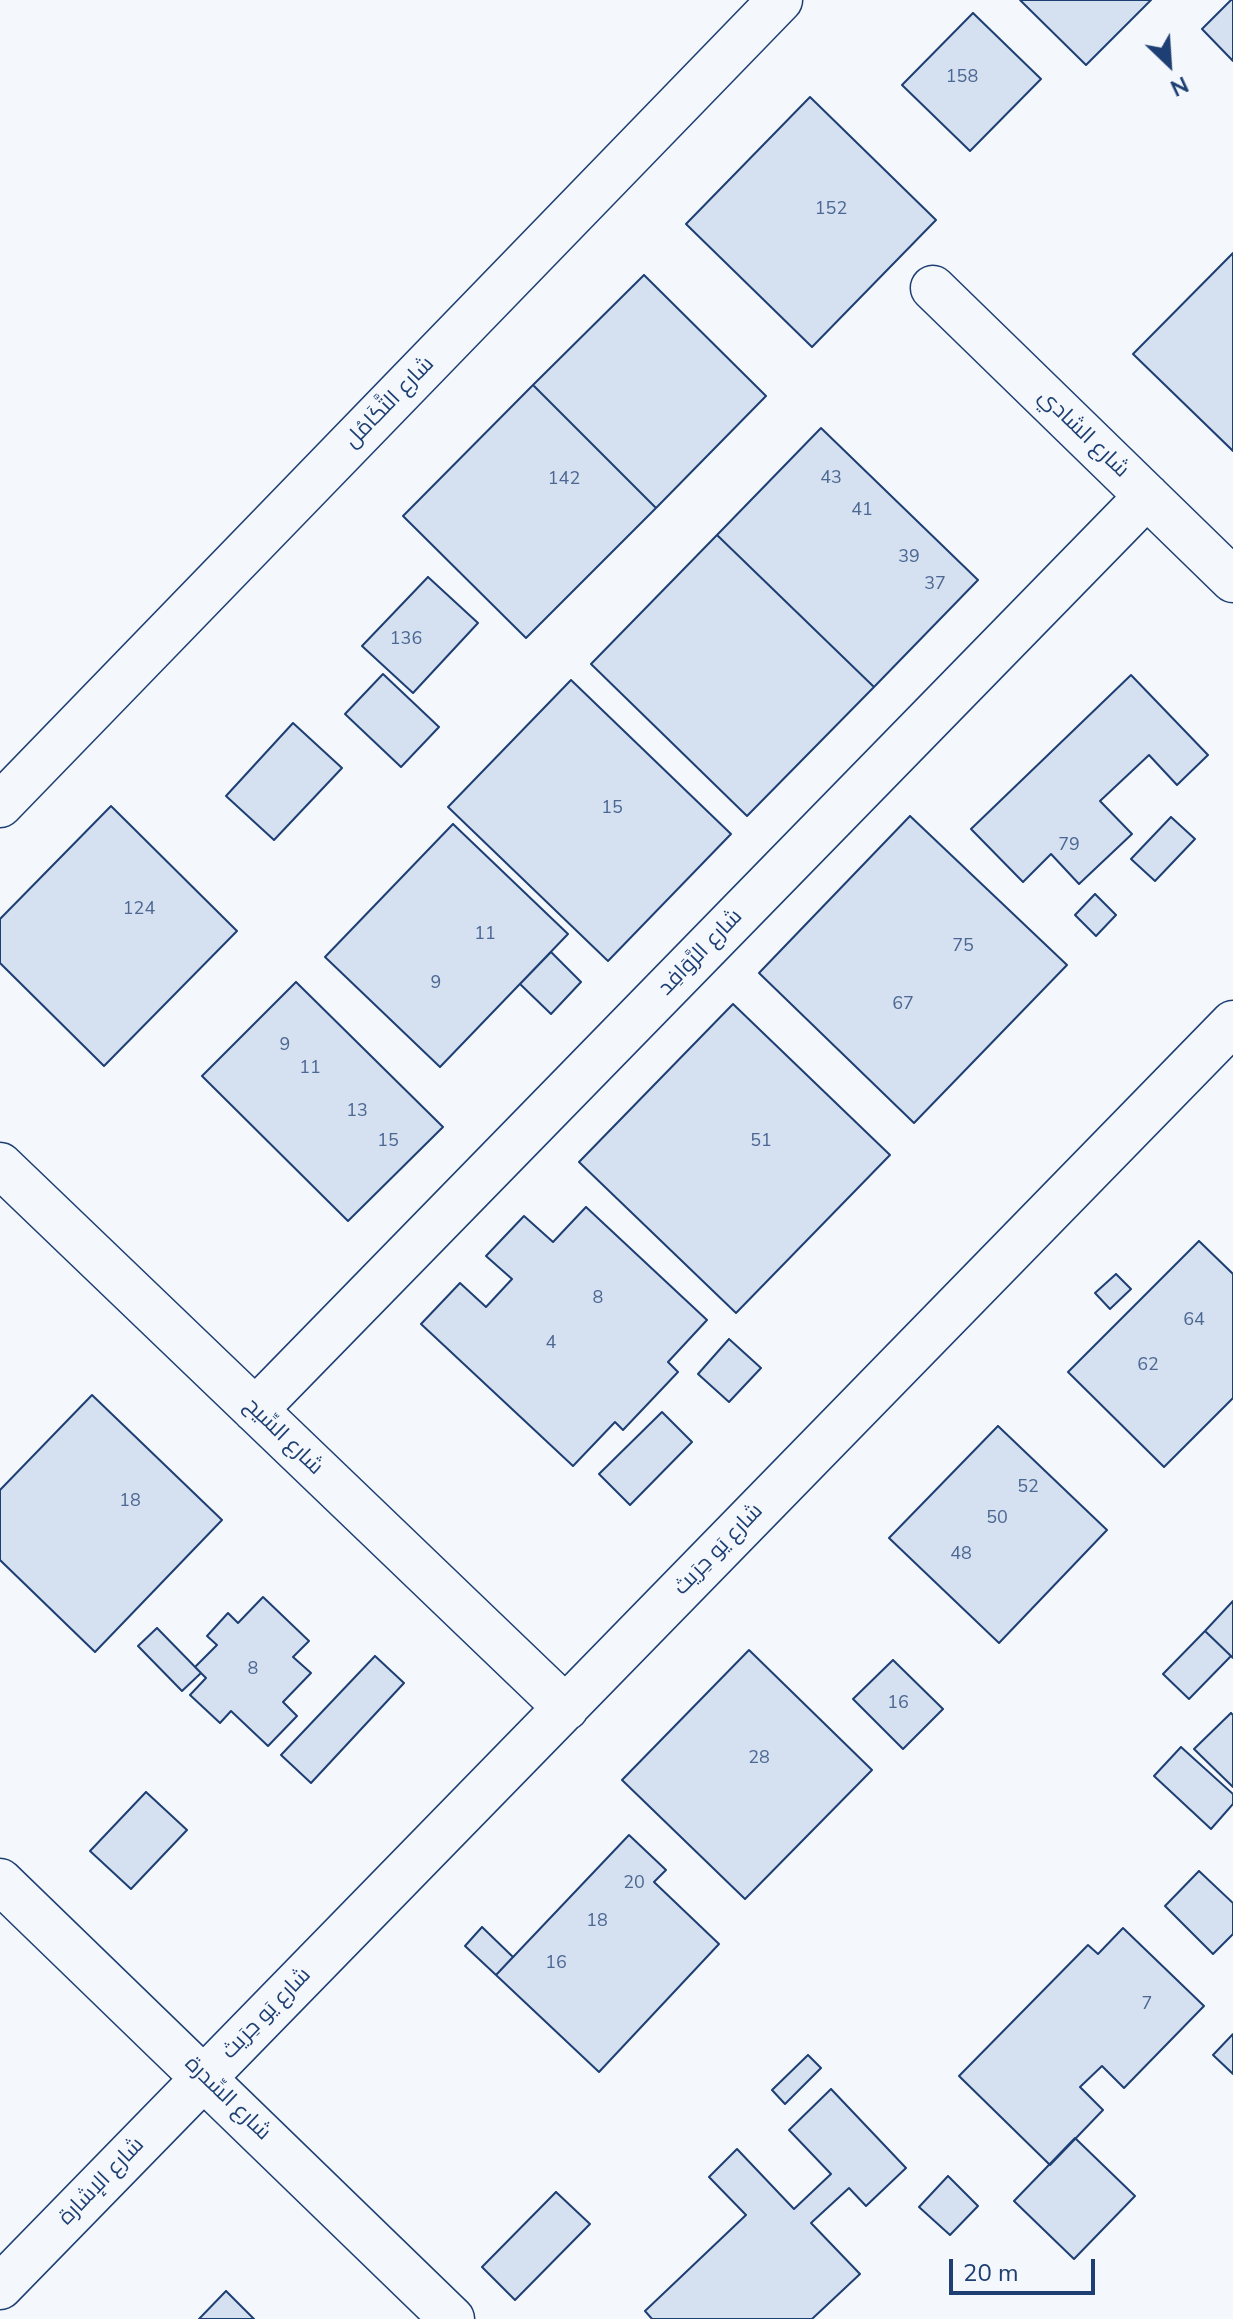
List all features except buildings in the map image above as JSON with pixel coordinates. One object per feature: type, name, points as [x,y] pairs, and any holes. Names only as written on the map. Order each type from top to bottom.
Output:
[{"type":"street","name":"شارع التَّكَامُل","points":[[0,805],[780,0]]},
{"type":"street","name":"شارع الشادي","points":[[933,288],[1233,580]]},
{"type":"street","name":"شارع الرَّوَافِد","points":[[255,1410],[1147,496]]},
{"type":"street","name":"شارع يَو حِرَيث","points":[[205,2077],[1233,1023]]},
{"type":"street","name":"شارع السِّيح","points":[[0,1165],[566,1708]]},
{"type":"street","name":"شارع السِّدرة","points":[[0,1881],[452,2319]]},
{"type":"street","name":"شارع الإشارة","points":[[0,2287],[205,2077]]}]
